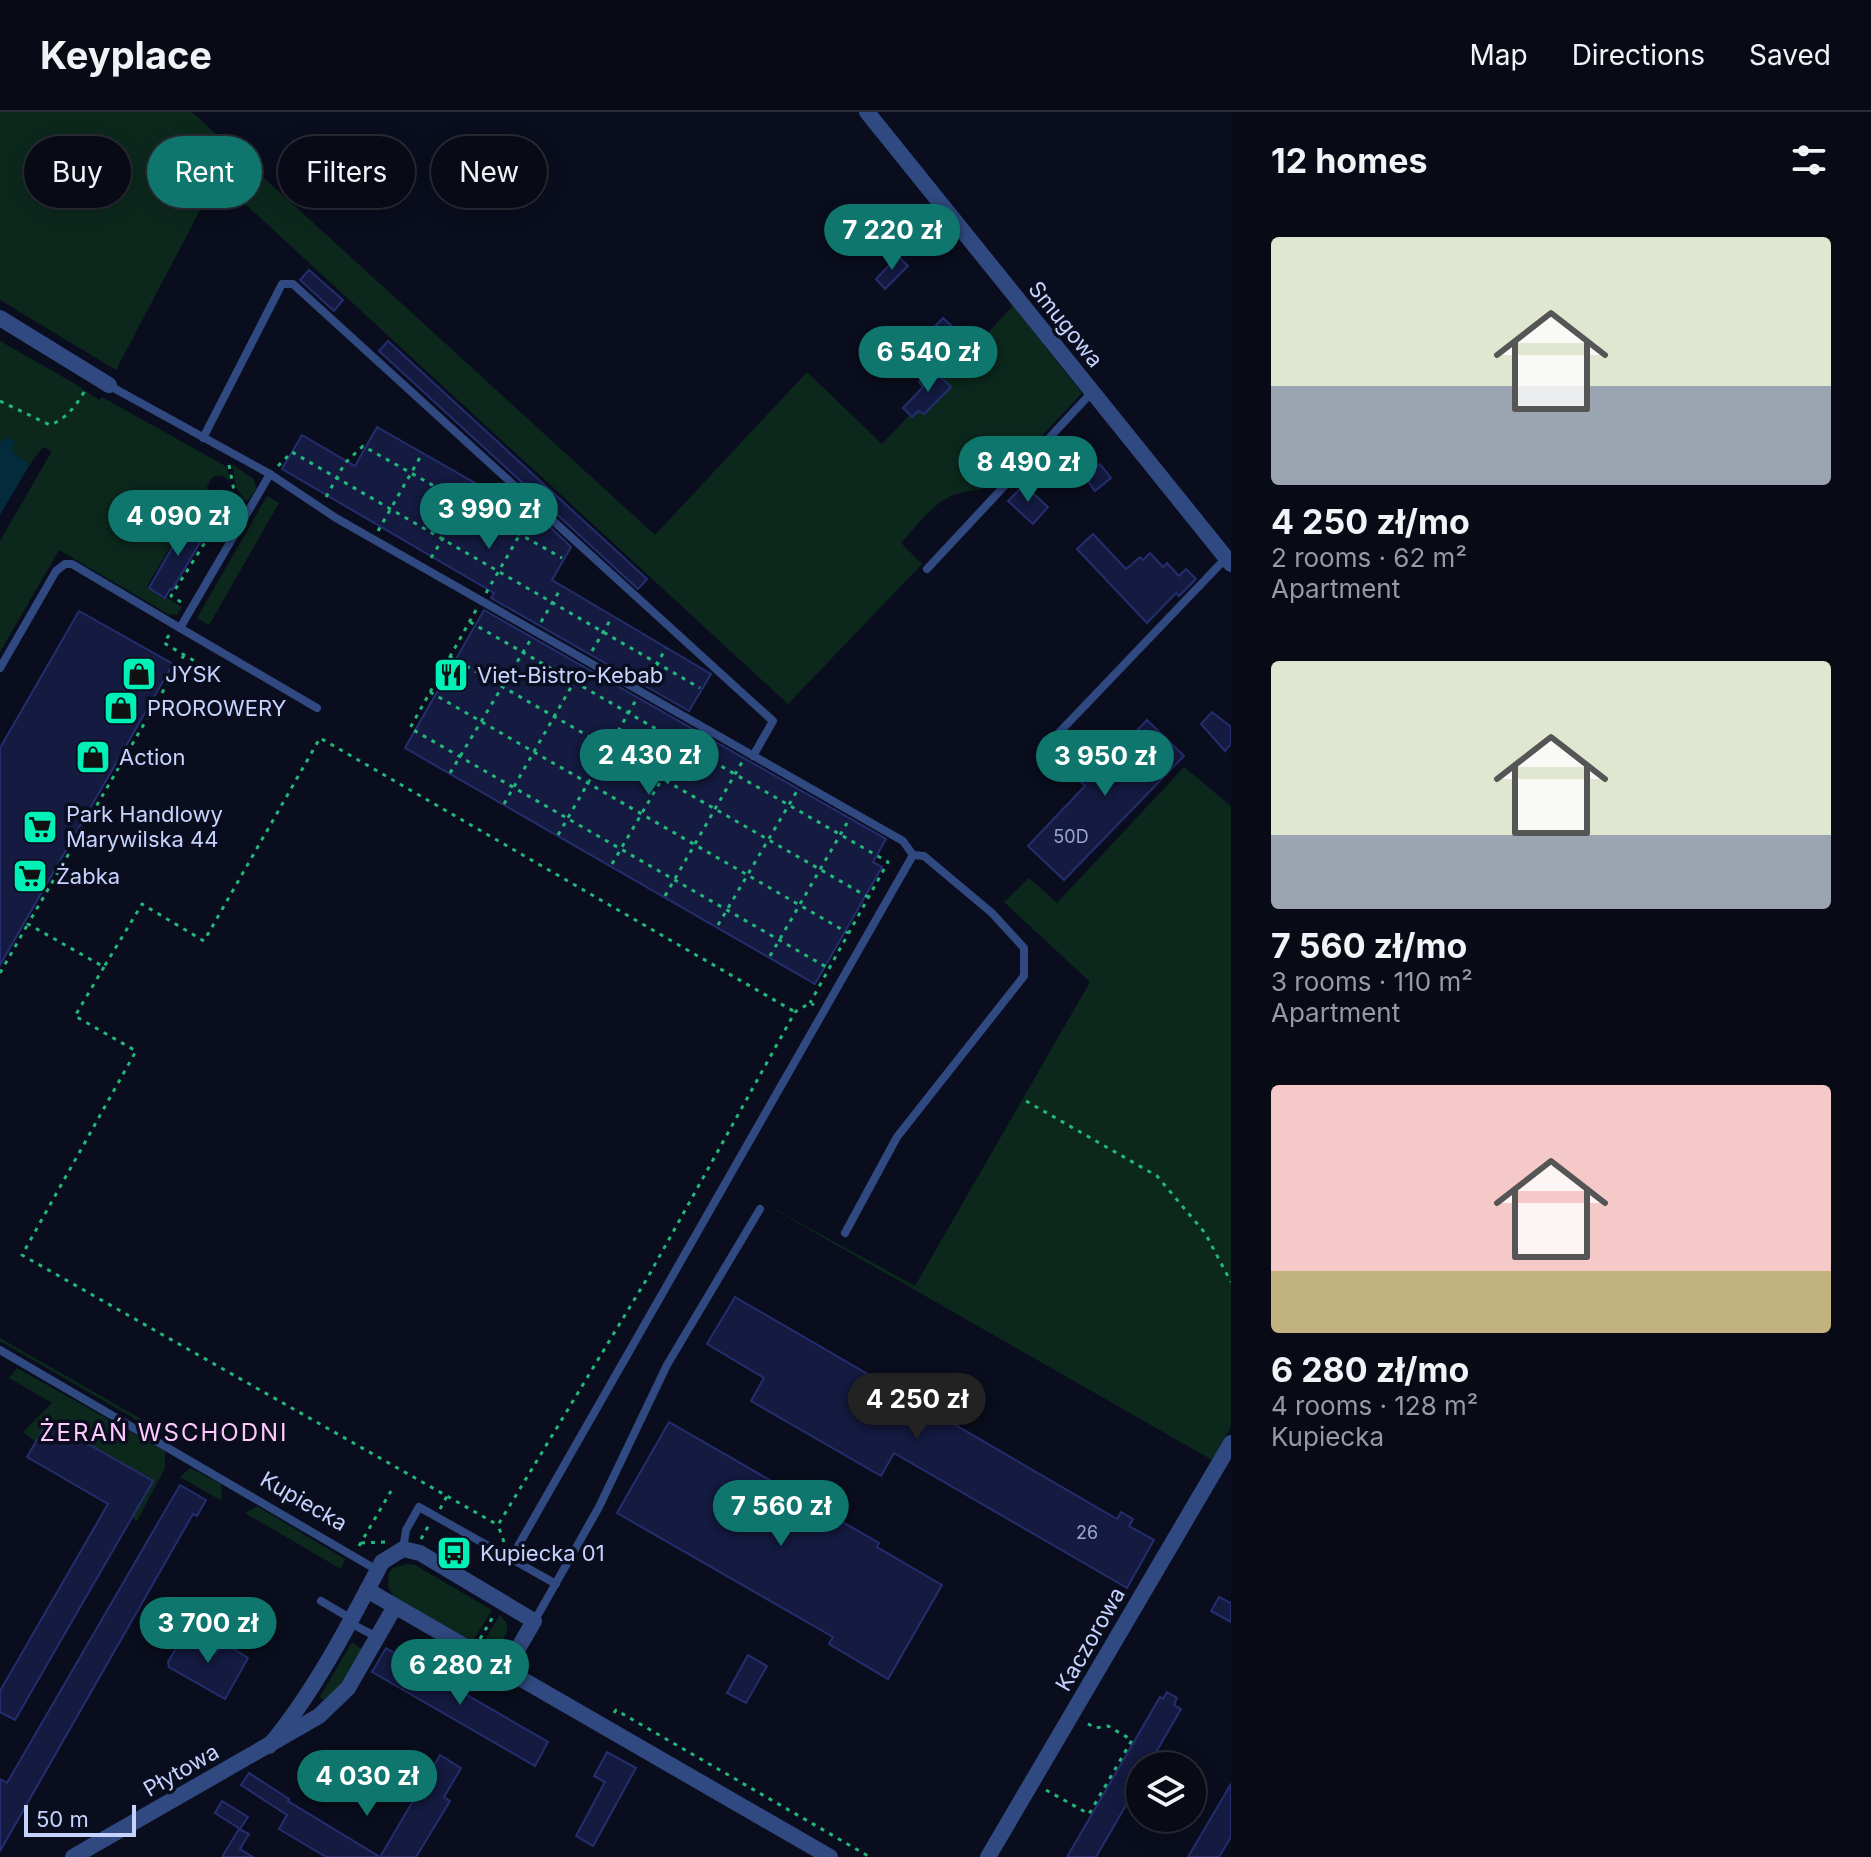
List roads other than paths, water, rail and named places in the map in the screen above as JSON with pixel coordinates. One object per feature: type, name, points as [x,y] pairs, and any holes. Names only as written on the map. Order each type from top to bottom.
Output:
[{"type":"street","name":"Smugowa","points":[[867,112],[1229,561]]},
{"type":"street","points":[[0,318],[102,388]]},
{"type":"street","name":"Kaczorowa","points":[[988,1857],[1231,1443]]},
{"type":"street","points":[[505,1671],[534,1621],[420,1553],[403,1549],[391,1554],[367,1590],[394,1608],[830,1857]]},
{"type":"street","name":"Płytowa","points":[[269,1746],[290,1721],[367,1590]]},
{"type":"street","name":"Płytowa","points":[[73,1857],[319,1716],[348,1688],[394,1608]]},
{"type":"lane","points":[[203,438],[282,284],[293,284],[773,721],[753,756]]},
{"type":"lane","points":[[102,388],[270,474],[373,538],[903,841],[913,855],[924,856],[1003,925],[1024,948],[1024,976],[897,1137],[845,1233]]},
{"type":"lane","points":[[927,569],[1092,391]]},
{"type":"lane","points":[[180,628],[270,474]]},
{"type":"lane","points":[[1050,742],[1229,561]]},
{"type":"lane","points":[[0,668],[56,571],[65,564],[72,564],[317,708]]},
{"type":"lane","points":[[510,1560],[913,855]]},
{"type":"lane","points":[[534,1621],[599,1507],[667,1365],[760,1209]]},
{"type":"lane","name":"Kupiecka","points":[[0,1350],[378,1570]]},
{"type":"lane","points":[[403,1549],[406,1530],[419,1507],[556,1584]]},
{"type":"lane","points":[[321,1601],[377,1638]]},
{"type":"water","points":[[6,437],[15,442],[12,451],[30,464],[0,515],[0,443]]},
{"type":"place","name":"JYSK","points":[[139,674]]},
{"type":"place","name":"Viet-Bistro-Kebab","points":[[451,675]]},
{"type":"place","name":"PROROWERY","points":[[121,708]]},
{"type":"place","name":"Action","points":[[93,757]]},
{"type":"place","name":"Park Handlowy Marywilska 44","points":[[40,827]]},
{"type":"place","name":"Żabka","points":[[30,876]]},
{"type":"place","name":"Kupiecka 01","points":[[454,1553]]},
{"type":"district","name":"ŻERAŃ WSCHODNI","points":[[164,1433]]}]
